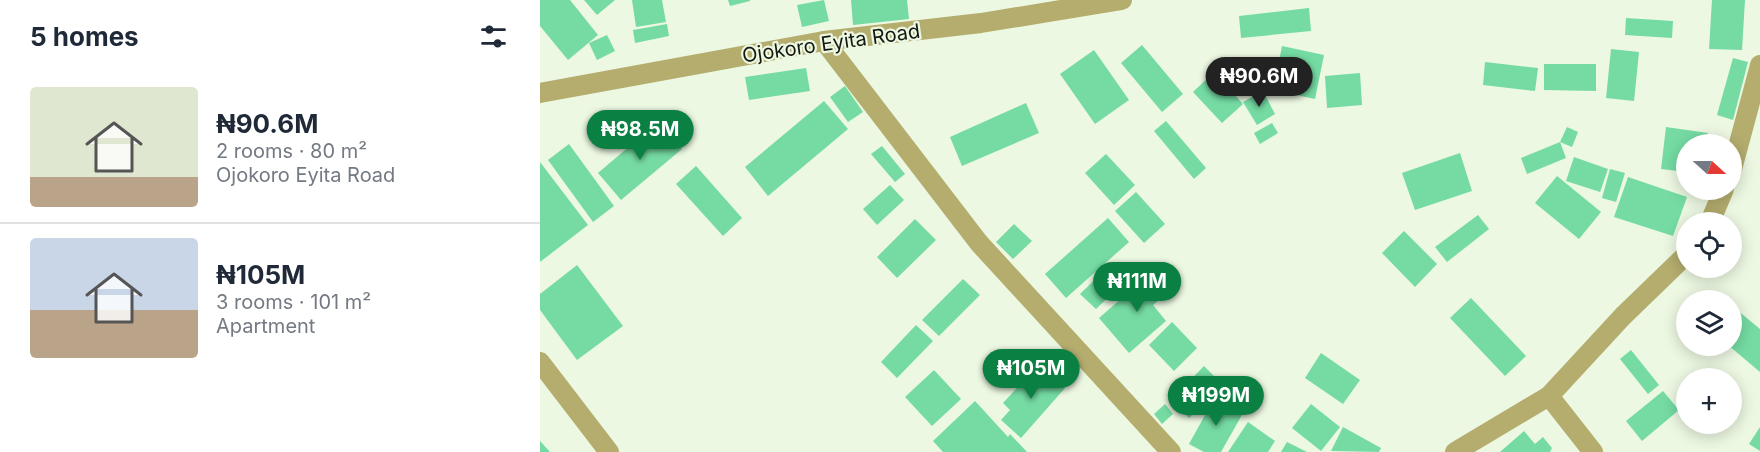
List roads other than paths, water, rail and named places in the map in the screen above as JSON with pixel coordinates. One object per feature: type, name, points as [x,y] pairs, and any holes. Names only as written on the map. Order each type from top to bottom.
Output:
[{"type":"street","name":"Ojokoro Eyita Road","points":[[540,93],[824,41],[981,23],[1122,0]]},
{"type":"street","points":[[824,41],[979,243],[1171,452]]},
{"type":"street","points":[[1741,134],[1760,65]]},
{"type":"street","points":[[1455,452],[1549,396],[1623,316],[1676,265]]},
{"type":"street","points":[[540,362],[609,452]]},
{"type":"street","points":[[1549,396],[1593,452]]}]
